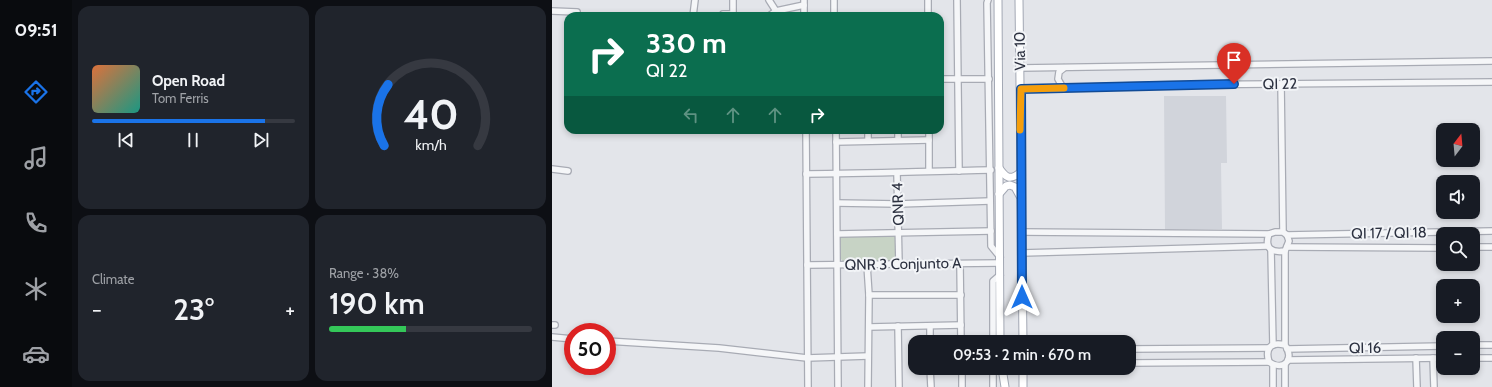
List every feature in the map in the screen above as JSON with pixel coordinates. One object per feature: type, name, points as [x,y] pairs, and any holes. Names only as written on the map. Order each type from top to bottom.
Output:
[{"type":"main road","name":"Via 10","points":[[998,0],[1000,335]]},
{"type":"main road","name":"Via 10","points":[[1019,0],[1023,335]]},
{"type":"main road","points":[[998,168],[1006,176],[1011,178],[1021,172]]},
{"type":"main road","points":[[1000,194],[1006,186],[1010,185],[1015,187],[1021,200]]},
{"type":"main road","points":[[1001,375],[1001,387]]},
{"type":"main road","points":[[1002,375],[1005,387]]},
{"type":"street","points":[[694,12],[695,0]]},
{"type":"street","points":[[733,12],[734,0]]},
{"type":"street","points":[[769,0],[776,11],[804,2]]},
{"type":"street","points":[[834,0],[834,12]]},
{"type":"street","points":[[928,0],[928,12]]},
{"type":"street","points":[[957,0],[959,171]]},
{"type":"street","points":[[987,1],[991,170],[991,246],[1000,260]]},
{"type":"street","points":[[552,11],[577,12]]},
{"type":"street","points":[[1020,68],[1492,61]]},
{"type":"street","points":[[1064,68],[1059,72],[1058,79],[1062,86],[1066,88]]},
{"type":"street","points":[[944,79],[989,79]]},
{"type":"street","name":"QI 22","points":[[1021,89],[1492,82]]},
{"type":"street","points":[[1281,84],[1285,234],[1289,241],[1286,249],[1286,387]]},
{"type":"street","points":[[806,134],[808,387]]},
{"type":"street","points":[[836,134],[838,387]]},
{"type":"street","points":[[868,134],[868,141]]},
{"type":"street","points":[[898,134],[898,140]]},
{"type":"street","points":[[928,134],[929,171]]},
{"type":"street","points":[[836,142],[929,140]]},
{"type":"street","points":[[552,170],[568,170]]},
{"type":"street","points":[[897,173],[991,170]]},
{"type":"street","name":"QNR 4","points":[[806,174],[897,173],[899,234],[837,234]]},
{"type":"street","points":[[837,203],[898,204],[990,201]]},
{"type":"street","points":[[899,264],[899,234],[991,231]]},
{"type":"street","name":"QI 17 / QI 18","points":[[1285,234],[1492,231]]},
{"type":"street","points":[[1022,232],[1269,234],[1275,232],[1285,234]]},
{"type":"street","points":[[1269,234],[1267,240],[1270,248],[1271,346],[1267,355],[1271,364],[1273,387]]},
{"type":"street","points":[[1480,247],[1492,247]]},
{"type":"street","points":[[1022,253],[1270,248],[1279,252],[1286,249],[1436,248]]},
{"type":"street","name":"QNR 3 Conjunto A","points":[[807,265],[960,264],[1000,260]]},
{"type":"street","points":[[867,264],[869,295],[868,387]]},
{"type":"street","points":[[960,264],[961,335]]},
{"type":"street","points":[[993,335],[993,282],[1000,275]]},
{"type":"street","points":[[869,295],[961,295]]},
{"type":"street","points":[[869,327],[961,325]]},
{"type":"street","points":[[898,326],[899,387]]},
{"type":"street","points":[[930,326],[930,335]]},
{"type":"street","points":[[552,337],[564,338]]},
{"type":"street","points":[[616,342],[719,348],[807,358],[868,356]]},
{"type":"street","points":[[1136,348],[1271,346],[1278,343],[1286,347]]},
{"type":"street","points":[[1480,346],[1492,345]]},
{"type":"street","name":"QI 16","points":[[1286,347],[1436,346]]},
{"type":"street","points":[[1416,358],[1417,387]]},
{"type":"street","points":[[1136,363],[1271,364],[1278,366],[1287,362],[1433,358],[1434,387]]},
{"type":"street","points":[[1480,358],[1492,358]]},
{"type":"street","points":[[930,375],[931,387]]},
{"type":"street","points":[[962,375],[962,387]]},
{"type":"street","points":[[993,375],[993,387]]},
{"type":"shaded area","points":[[1164,96],[1226,96],[1227,163],[1221,163],[1222,229],[1165,230]]},
{"type":"green space","points":[[894,236],[896,238],[897,260],[894,262],[843,262],[841,259],[840,238],[842,237]]},
{"type":"slow traffic","points":[[1020,130],[1021,89],[1064,88]]},
{"type":"route","points":[[1022,297],[1021,89],[1234,84]]}]
